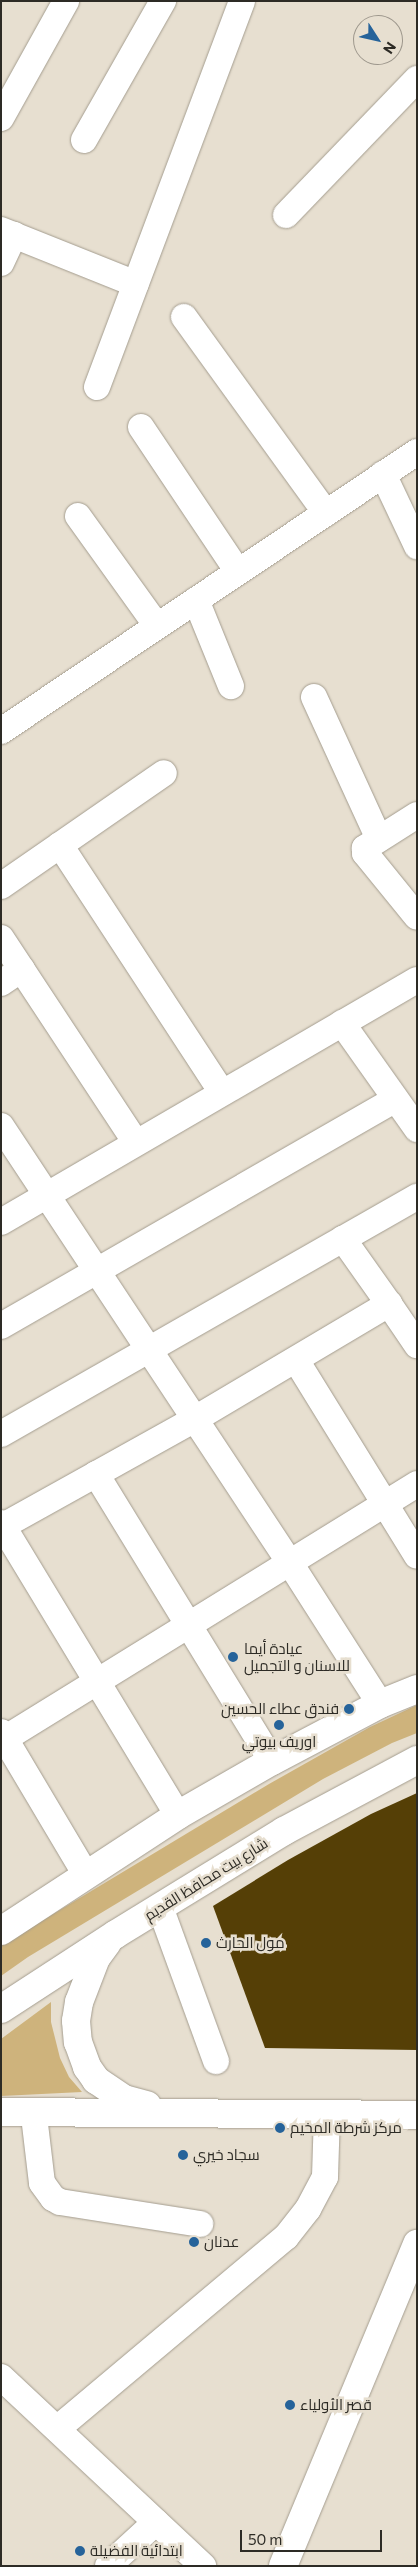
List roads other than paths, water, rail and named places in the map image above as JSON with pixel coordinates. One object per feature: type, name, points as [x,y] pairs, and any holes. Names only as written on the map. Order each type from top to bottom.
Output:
[{"type":"main road","points":[[1,1931],[178,1815],[272,1761],[380,1704],[417,1689]]},
{"type":"main road","name":"شارع بيت محافظ القديم","points":[[1,2009],[116,1934],[284,1831],[417,1760]]},
{"type":"main road","points":[[116,1934],[96,1958],[79,2002],[76,2021],[81,2052],[96,2080],[108,2091],[124,2100],[186,2113]]},
{"type":"main road","points":[[1,2112],[47,2114],[417,2114]]},
{"type":"main road","points":[[1,2123],[47,2114]]},
{"type":"main road","points":[[283,2566],[417,2244]]},
{"type":"street","points":[[1,118],[66,1]]},
{"type":"street","points":[[84,140],[163,1]]},
{"type":"street","points":[[97,387],[242,1]]},
{"type":"street","points":[[286,215],[417,79]]},
{"type":"street","points":[[1,262],[8,232],[136,284]]},
{"type":"street","points":[[184,317],[326,513]]},
{"type":"street","points":[[141,427],[238,572]]},
{"type":"street","points":[[1,731],[417,452]]},
{"type":"street","points":[[383,474],[417,546]]},
{"type":"street","points":[[78,516],[157,626]]},
{"type":"street","points":[[196,600],[231,686]]},
{"type":"street","points":[[314,697],[379,839]]},
{"type":"street","points":[[1,886],[164,773]]},
{"type":"street","points":[[417,815],[366,848],[364,853],[417,917]]},
{"type":"street","points":[[60,845],[222,1093]]},
{"type":"street","points":[[1,938],[12,976],[136,1143]]},
{"type":"street","points":[[1,1222],[417,980]]},
{"type":"street","points":[[342,1023],[417,1129]]},
{"type":"street","points":[[1,1326],[395,1099]]},
{"type":"street","points":[[1,1126],[290,1563],[380,1704]]},
{"type":"street","points":[[1,1434],[417,1197]]},
{"type":"street","points":[[343,1239],[417,1345]]},
{"type":"street","points":[[178,1815],[2,1525],[195,1419],[389,1304]]},
{"type":"street","points":[[296,1360],[417,1556]]},
{"type":"street","points":[[96,1474],[190,1624],[272,1761]]},
{"type":"street","points":[[86,1875],[3,1737],[98,1681],[417,1484]]},
{"type":"street","points":[[160,1907],[216,2061]]},
{"type":"street","points":[[47,2114],[42,2183],[53,2198],[60,2202],[200,2224]]},
{"type":"street","points":[[57,2429],[286,2237],[308,2209],[325,2177],[327,2114]]},
{"type":"street","points":[[1,2377],[203,2566]]},
{"type":"street","points":[[108,2566],[156,2522]]},
{"type":"street","points":[[125,2566],[134,2542]]},
{"type":"place","name":"عيادة أيما للاسنان و التجميل","points":[[233,1657]]},
{"type":"place","name":"فندق عطاء الحسين","points":[[349,1709]]},
{"type":"place","name":"اوريف بيوتي","points":[[279,1725]]},
{"type":"place","name":"مول الحارث","points":[[206,1943]]},
{"type":"place","name":"مركز شرطة المخيم","points":[[280,2128]]},
{"type":"place","name":"سجاد خيري","points":[[183,2155]]},
{"type":"place","name":"عدنان","points":[[194,2242]]},
{"type":"place","name":"قصر الأولياء","points":[[290,2405]]},
{"type":"place","name":"ابتدائية الفضيلة","points":[[80,2551]]}]
